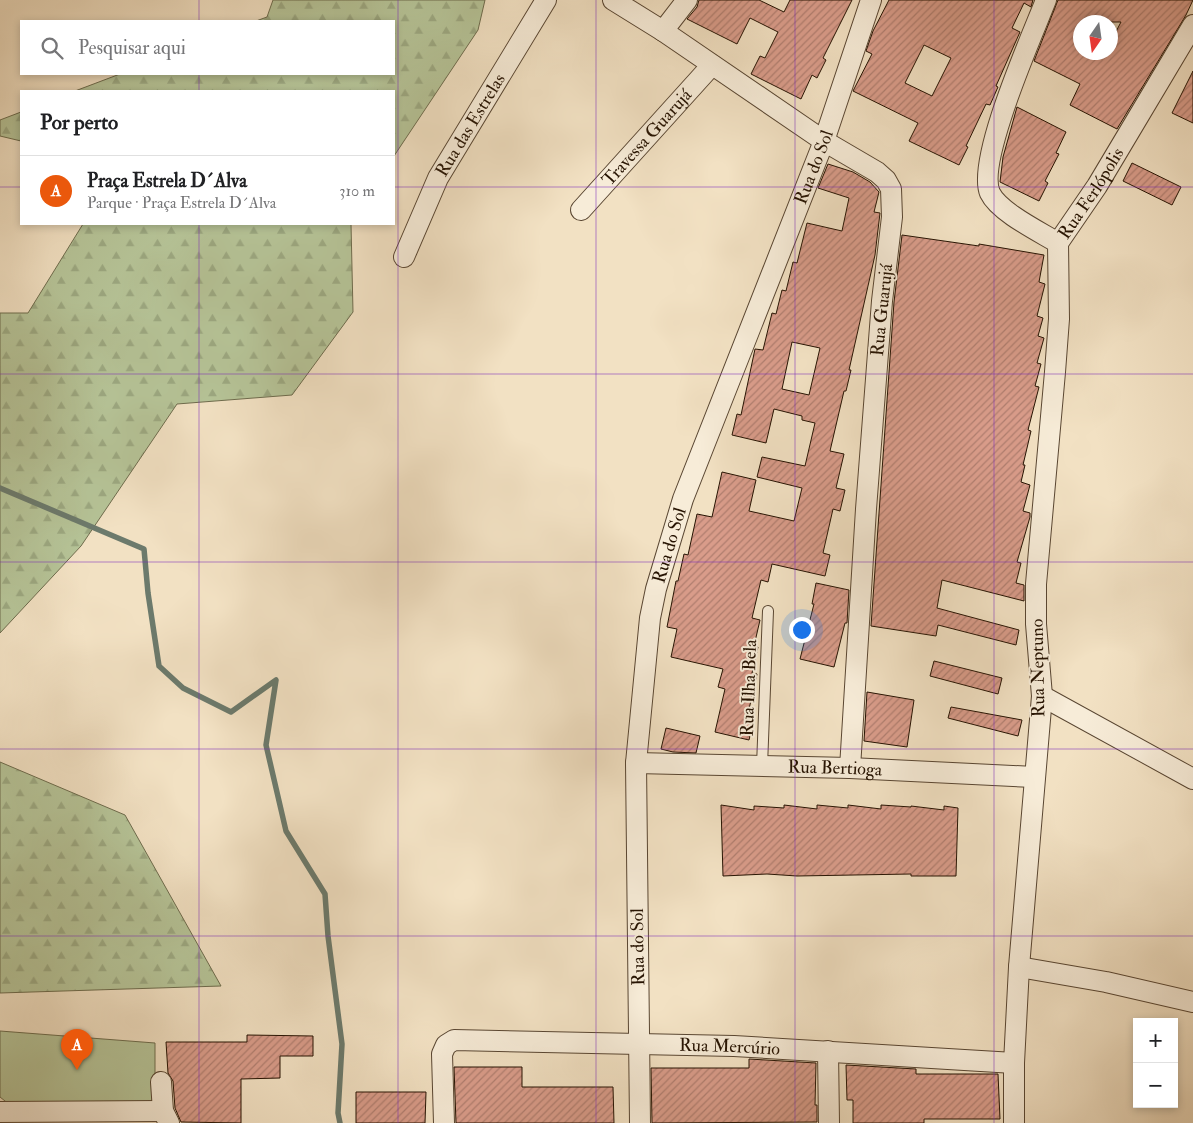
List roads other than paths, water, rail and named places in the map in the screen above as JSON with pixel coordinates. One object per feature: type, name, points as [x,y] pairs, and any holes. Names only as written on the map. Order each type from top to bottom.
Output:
[{"type":"street","name":"Rua das Estrelas","points":[[404,257],[438,178],[546,0]]},
{"type":"street","name":"Rua Guarujá","points":[[613,0],[664,31],[824,141],[877,172],[889,184],[892,196],[892,217],[882,301],[866,509],[850,768]]},
{"type":"street","points":[[664,31],[687,0]]},
{"type":"street","name":"Rua do Sol","points":[[640,1123],[636,763],[650,618],[656,589],[687,490],[824,141],[871,0]]},
{"type":"street","name":"Rua Ferlópolis","points":[[1046,0],[1002,115],[990,154],[987,174],[990,193],[996,202],[1014,216],[1058,243],[1096,186],[1193,25]]},
{"type":"street","name":"Travessa Guarujá","points":[[581,210],[712,64]]},
{"type":"street","name":"Rua Neptuno","points":[[1014,1123],[1014,1063],[1019,968],[1042,696],[1036,624],[1036,584],[1059,319],[1058,243]]},
{"type":"street","points":[[1042,696],[1193,779]]},
{"type":"street","name":"Rua Bertioga","points":[[636,763],[850,768],[1034,777]]},
{"type":"street","points":[[1019,968],[1106,982],[1193,1002]]},
{"type":"street","name":"Rua Mercúrio","points":[[444,1123],[442,1054],[446,1045],[454,1040],[466,1038],[734,1046],[1014,1063]]},
{"type":"street","points":[[828,1051],[829,1123]]},
{"type":"street","points":[[0,1112],[166,1117],[161,1082]]},
{"type":"lane","name":"Rua Ilha Bela","points":[[762,766],[768,611]]},
{"type":"waterway","points":[[0,488],[144,549],[148,593],[159,666],[183,688],[231,712],[276,680],[266,745],[286,831],[325,894],[328,936],[342,1044],[338,1113],[340,1123]]},
{"type":"place","name":"Praça Estrela D´Alva","points":[[77,1070]]}]
